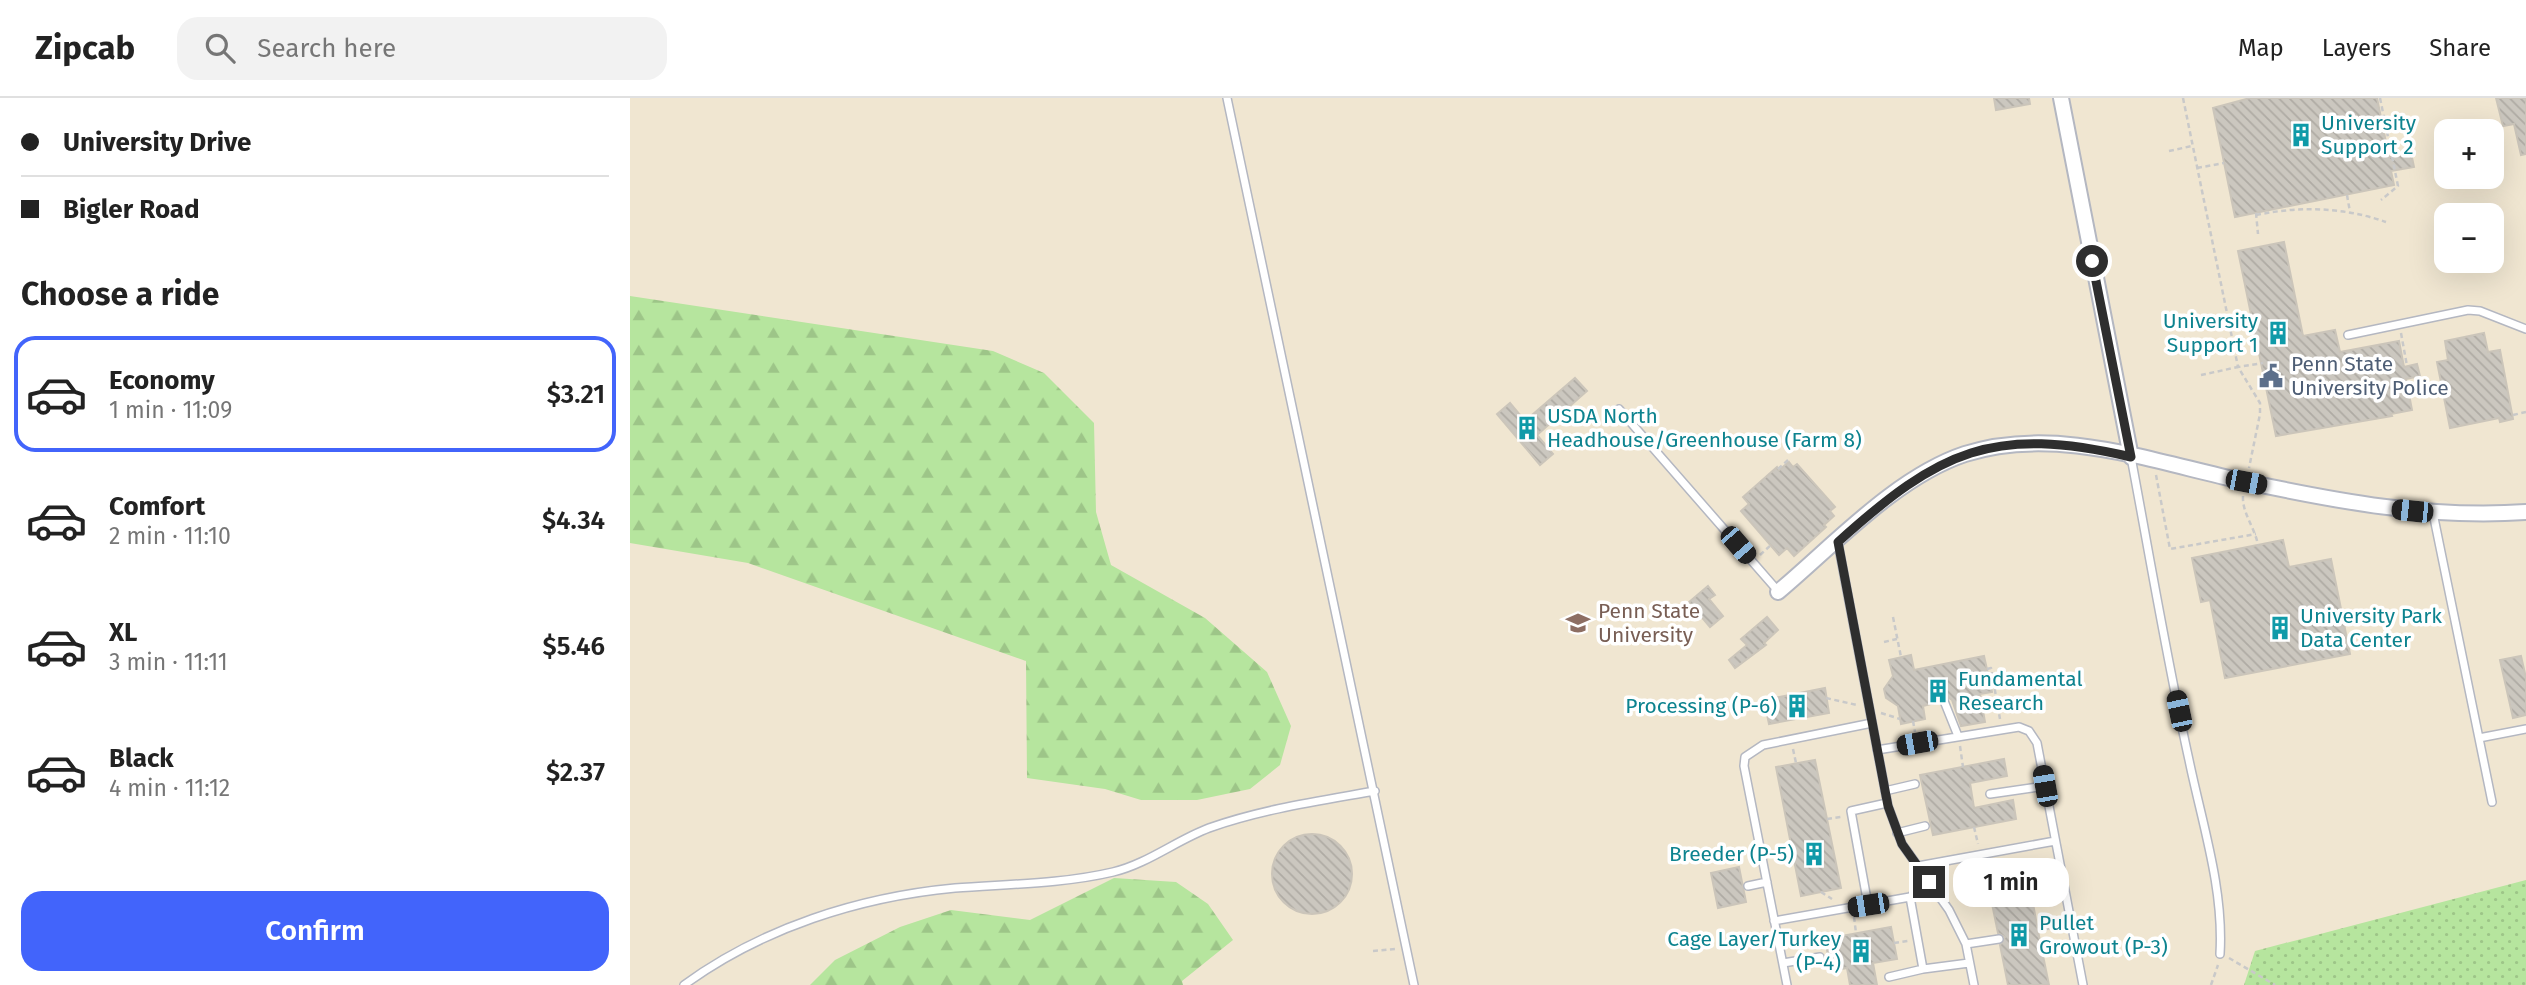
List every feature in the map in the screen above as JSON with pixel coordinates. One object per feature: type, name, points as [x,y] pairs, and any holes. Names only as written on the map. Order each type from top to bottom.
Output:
[{"type":"street","points":[[2061,98],[2131,457]]},
{"type":"street","points":[[1778,592],[1900,489],[1964,455],[2034,442],[2101,450],[2378,506],[2433,513],[2526,512]]},
{"type":"lane","points":[[1227,98],[1414,985]]},
{"type":"lane","points":[[2348,335],[2468,310],[2526,329]]},
{"type":"lane","points":[[1619,409],[1778,592]]},
{"type":"lane","points":[[2131,457],[2169,663],[2214,874],[2221,935],[2220,954]]},
{"type":"lane","points":[[2433,513],[2492,802]]},
{"type":"lane","points":[[1838,542],[1887,803],[1898,833],[1949,910],[1966,944],[1974,985]]},
{"type":"lane","points":[[1944,701],[1958,736]]},
{"type":"lane","points":[[1787,985],[1744,766],[1745,757],[1763,745],[1872,723]]},
{"type":"lane","points":[[1877,750],[2002,729],[2019,727],[2029,731],[2037,743],[2083,985]]},
{"type":"lane","points":[[2479,738],[2526,729]]},
{"type":"lane","points":[[1885,791],[1916,784]]},
{"type":"lane","points":[[1990,794],[2045,786]]},
{"type":"lane","points":[[684,985],[722,960],[788,926],[862,904],[953,888],[1090,877],[1117,871],[1207,829],[1237,819],[1375,791]]},
{"type":"lane","points":[[1868,905],[1851,811],[1887,803]]},
{"type":"lane","points":[[1898,833],[1925,826]]},
{"type":"lane","points":[[1918,866],[2055,841]]},
{"type":"lane","points":[[1748,886],[1767,882]]},
{"type":"lane","points":[[1774,921],[1910,897],[1929,882]]},
{"type":"lane","points":[[1910,897],[1923,969]]},
{"type":"lane","points":[[1966,944],[1999,939]]},
{"type":"lane","points":[[1783,963],[1820,957]]},
{"type":"lane","points":[[1889,977],[1969,963]]},
{"type":"path","points":[[2183,98],[2238,367],[2260,403],[2249,468]]},
{"type":"path","points":[[2380,98],[2398,186],[2381,200]]},
{"type":"path","points":[[2169,150],[2193,146]]},
{"type":"path","points":[[2197,168],[2224,163]]},
{"type":"path","points":[[2347,195],[2350,212]]},
{"type":"path","points":[[2258,234],[2256,214],[2290,208],[2350,212],[2386,222]]},
{"type":"path","points":[[2399,323],[2407,366]]},
{"type":"path","points":[[2211,350],[2233,344]]},
{"type":"path","points":[[2201,375],[2263,363]]},
{"type":"path","points":[[2513,415],[2526,412]]},
{"type":"path","points":[[1778,469],[1788,460]]},
{"type":"path","points":[[2156,475],[2170,549],[2256,534]]},
{"type":"path","points":[[2243,493],[2242,506],[2256,534],[2258,545]]},
{"type":"path","points":[[1893,617],[1901,657]]},
{"type":"path","points":[[1884,642],[1898,639]]},
{"type":"path","points":[[1987,668],[1991,668],[2002,729]]},
{"type":"path","points":[[1826,698],[1864,708]]},
{"type":"path","points":[[1881,713],[1900,719]]},
{"type":"path","points":[[1958,736],[1963,767]]},
{"type":"path","points":[[1827,819],[1852,815]]},
{"type":"path","points":[[1974,827],[1980,855]]},
{"type":"path","points":[[2004,851],[2009,880]]},
{"type":"path","points":[[2038,931],[2070,924]]},
{"type":"path","points":[[1822,937],[1823,944]]},
{"type":"path","points":[[1373,951],[1406,947]]},
{"type":"path","points":[[2211,985],[2220,954],[2275,985]]},
{"type":"shaded area","name":"Penn State University","points":[[630,98],[2526,98],[2526,985],[630,985]]},
{"type":"green space","points":[[630,296],[993,351],[1044,373],[1094,423],[1096,512],[1111,565],[1205,618],[1267,672],[1291,726],[1280,765],[1250,789],[1197,800],[1141,800],[1105,789],[1027,778],[1026,661],[748,563],[630,543]]},
{"type":"green space","points":[[1114,878],[1176,882],[1208,904],[1233,940],[1182,981],[1183,985],[810,985],[835,960],[900,927],[951,910],[1030,920]]},
{"type":"green space","points":[[2526,880],[2526,985],[2244,985],[2255,951]]},
{"type":"building","points":[[1994,98],[2029,98],[2030,104],[1996,110]]},
{"type":"building","name":"University Support 2","points":[[2250,98],[2377,98],[2389,157],[2411,153],[2414,167],[2391,171],[2394,185],[2235,217],[2213,108]]},
{"type":"building","points":[[2496,98],[2526,98],[2526,154],[2521,155],[2514,124],[2504,126],[2504,119],[2501,119]]},
{"type":"building","name":"University Support 1","points":[[2284,242],[2303,336],[2335,330],[2340,352],[2399,341],[2404,367],[2417,364],[2420,376],[2406,379],[2412,410],[2391,414],[2392,416],[2276,436],[2238,251]]},
{"type":"building","points":[[2484,333],[2488,352],[2500,350],[2513,419],[2500,422],[2499,418],[2450,428],[2437,362],[2448,360],[2445,341]]},
{"type":"building","name":"USDA North Headhouse/Greenhouse (Farm 8)","points":[[1575,378],[1587,391],[1537,435],[1553,454],[1540,465],[1497,414],[1510,403],[1525,421]]},
{"type":"building","points":[[1789,462],[1793,467],[1797,464],[1835,507],[1830,511],[1834,516],[1824,525],[1826,527],[1794,556],[1787,548],[1779,555],[1741,511],[1749,504],[1743,497],[1777,467],[1779,470]]},
{"type":"building","name":"University Park Data Center","points":[[2283,540],[2289,567],[2331,559],[2350,654],[2225,678],[2210,600],[2201,602],[2192,558]]},
{"type":"building","points":[[1708,586],[1715,595],[1709,599],[1723,616],[1710,627],[1689,602]]},
{"type":"building","points":[[1767,617],[1778,630],[1764,643],[1766,645],[1735,668],[1729,660],[1747,645],[1741,639]]},
{"type":"building","name":"Fundamental Research","points":[[1911,655],[1914,670],[1984,656],[1992,692],[1980,694],[1985,722],[1961,726],[1952,700],[1944,695],[1938,702],[1923,706],[1925,719],[1901,724],[1898,706],[1886,698],[1884,689],[1893,676],[1889,660]]},
{"type":"building","points":[[2521,656],[2526,678],[2526,715],[2513,718],[2500,660]]},
{"type":"building","name":"Processing (P-6)","points":[[1825,688],[1829,713],[1769,724],[1764,700]]},
{"type":"building","points":[[2004,759],[2007,776],[1970,783],[1974,808],[2013,800],[2016,819],[1933,835],[1920,775]]},
{"type":"building","name":"Breeder (P-5)","points":[[1815,760],[1841,888],[1801,896],[1776,767]]},
{"type":"building","points":[[1304,834],[1320,834],[1341,845],[1352,866],[1352,882],[1341,903],[1320,914],[1304,914],[1290,908],[1278,896],[1272,882],[1272,866],[1278,852],[1290,840]]},
{"type":"building","points":[[1739,867],[1746,902],[1718,908],[1711,873]]},
{"type":"building","name":"Pullet Growout (P-3)","points":[[2028,876],[2049,985],[2008,985],[2000,945],[2005,937],[1998,933],[1988,884]]},
{"type":"building","name":"Cage Layer/Turkey (P-4)","points":[[1891,927],[1897,959],[1873,963],[1877,985],[1850,985],[1847,968],[1831,971],[1825,939]]},
{"type":"place","name":"University Support 2","points":[[2301,135]]},
{"type":"place","name":"University Support 1","points":[[2278,333]]},
{"type":"place","name":"Penn State University Police","points":[[2271,376]]},
{"type":"place","name":"USDA North Headhouse/Greenhouse (Farm 8)","points":[[1527,428]]},
{"type":"place","name":"Penn State University","points":[[1578,623]]},
{"type":"place","name":"University Park Data Center","points":[[2280,628]]},
{"type":"place","name":"Fundamental Research","points":[[1938,691]]},
{"type":"place","name":"Processing (P-6)","points":[[1797,706]]},
{"type":"place","name":"Breeder (P-5)","points":[[1814,854]]},
{"type":"place","name":"Pullet Growout (P-3)","points":[[2019,935]]},
{"type":"place","name":"Cage Layer/Turkey (P-4)","points":[[1861,951]]},
{"type":"route","points":[[1929,882],[1902,844],[1888,806],[1838,542],[1892,494],[1915,478],[1964,455],[1992,447],[2034,442],[2101,450],[2131,457],[2092,261]]}]
